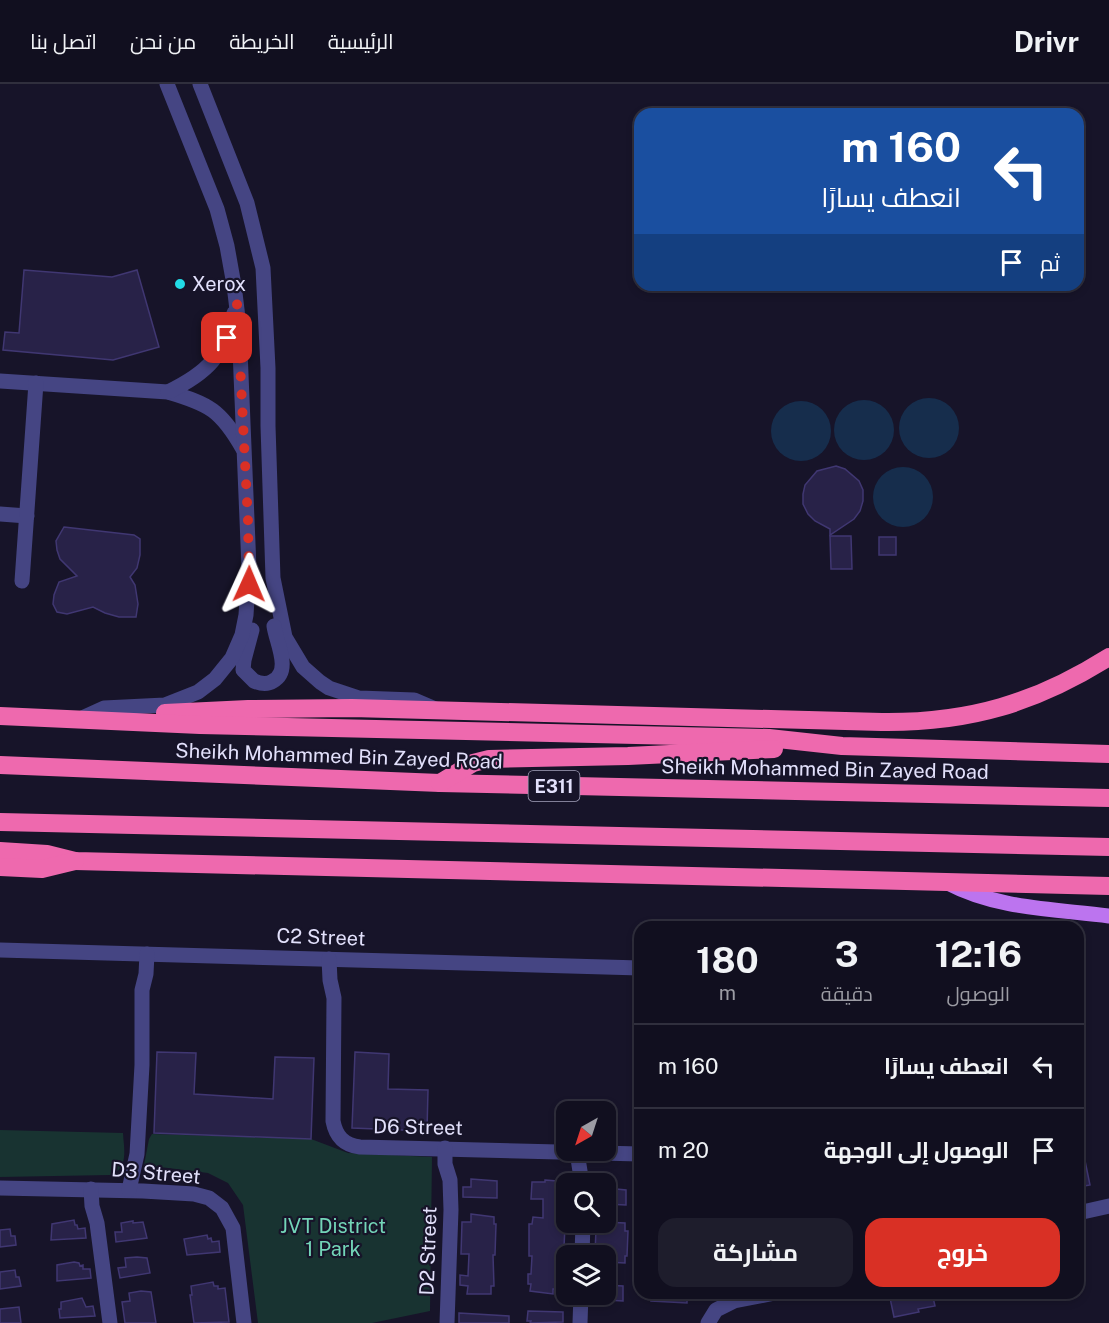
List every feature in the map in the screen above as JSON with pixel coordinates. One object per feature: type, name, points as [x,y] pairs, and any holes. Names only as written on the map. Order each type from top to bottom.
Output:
[{"type":"highway","points":[[112,720],[155,714],[248,709],[341,708],[882,722],[936,721],[983,713],[1028,699],[1071,680],[1109,657]]},
{"type":"highway","points":[[0,716],[200,725],[769,738],[842,746]]},
{"type":"highway","points":[[440,783],[473,764],[489,759],[628,756],[842,746],[1109,754]]},
{"type":"highway","name":"Sheikh Mohammed Bin Zayed Road","points":[[0,765],[440,783],[1109,798]]},
{"type":"highway","points":[[0,822],[1109,847]]},
{"type":"highway","points":[[0,851],[46,854],[75,861],[1109,886]]},
{"type":"highway","points":[[0,867],[42,869],[75,861]]},
{"type":"main road","points":[[946,881],[964,891],[990,900],[1109,916]]},
{"type":"street","points":[[82,718],[104,708],[152,707],[177,702],[198,692],[214,679],[232,658],[242,636],[246,615],[249,576],[237,304],[227,246],[217,209],[167,84]]},
{"type":"street","points":[[200,84],[247,203],[263,268],[273,578],[285,638],[296,658],[311,675],[329,688],[350,696],[368,699],[414,700],[437,710]]},
{"type":"street","points":[[168,392],[200,375],[213,362],[227,338],[237,304]]},
{"type":"street","points":[[0,381],[168,392],[194,399],[213,409],[228,423],[244,451]]},
{"type":"street","points":[[22,581],[36,383]]},
{"type":"street","points":[[0,514],[27,516]]},
{"type":"street","points":[[249,576],[253,589],[254,619],[243,670],[249,679],[264,684],[277,679],[283,666],[273,621],[271,591],[273,578]]},
{"type":"street","name":"C2 Street","points":[[0,950],[634,968]]},
{"type":"street","points":[[136,1190],[142,1065],[142,990],[137,971],[142,954]]},
{"type":"street","name":"D6 Street","points":[[334,959],[330,980],[334,998],[333,1121],[337,1134],[347,1144],[360,1147],[556,1151]]},
{"type":"street","name":"D2 Street","points":[[447,1323],[451,1210],[450,1180],[446,1164],[449,1148]]},
{"type":"street","name":"D6 Street","points":[[616,1153],[634,1154]]},
{"type":"street","name":"D3 Street","points":[[0,1188],[136,1190],[202,1196],[216,1202],[226,1214],[233,1228],[244,1323]]},
{"type":"street","points":[[96,1189],[110,1323]]},
{"type":"street","points":[[1084,1212],[1109,1206]]},
{"type":"street","points":[[713,1319],[717,1299]]},
{"type":"street","points":[[730,1299],[734,1301]]},
{"type":"street","points":[[713,1319],[734,1301],[744,1299]]},
{"type":"street","points":[[580,1323],[581,1305]]},
{"type":"green space","points":[[0,1130],[123,1133],[123,1163],[116,1172],[110,1175],[0,1177]]},
{"type":"green space","name":"JVT District 1 Park","points":[[152,1134],[311,1139],[348,1153],[432,1157],[430,1311],[372,1323],[258,1323],[243,1205],[228,1183],[208,1173],[144,1165]]},
{"type":"water","points":[[923,398],[935,398],[946,403],[954,411],[959,428],[957,440],[946,453],[935,458],[923,458],[912,453],[904,445],[899,434],[899,422],[904,411],[912,403]]},
{"type":"water","points":[[858,400],[870,400],[881,405],[889,413],[894,430],[892,442],[881,455],[870,460],[858,460],[847,455],[839,447],[834,436],[834,424],[839,413],[847,405]]},
{"type":"water","points":[[795,401],[807,401],[818,406],[826,414],[831,431],[829,443],[818,456],[807,461],[795,461],[784,456],[776,448],[771,437],[771,425],[776,414],[784,406]]},
{"type":"water","points":[[897,467],[909,467],[920,472],[928,480],[933,497],[931,509],[920,522],[909,527],[897,527],[886,522],[878,514],[873,503],[873,491],[878,480],[886,472]]},
{"type":"building","name":"Xerox","points":[[24,270],[112,277],[137,270],[159,347],[113,360],[3,350],[5,332],[19,333]]},
{"type":"building","points":[[836,466],[845,469],[859,481],[863,490],[863,501],[854,519],[830,535],[830,529],[815,521],[808,514],[803,504],[803,494],[805,485],[817,471]]},
{"type":"building","points":[[64,527],[134,535],[140,539],[137,568],[130,577],[135,585],[138,604],[136,617],[119,617],[93,607],[67,614],[57,612],[53,604],[59,582],[77,576],[60,559],[57,550],[56,541]]},
{"type":"building","points":[[830,536],[851,536],[852,569],[831,569]]},
{"type":"building","points":[[879,537],[896,537],[896,555],[879,555]]},
{"type":"building","points":[[157,1052],[196,1053],[194,1094],[273,1099],[275,1057],[314,1058],[311,1139],[154,1133]]},
{"type":"building","points":[[355,1052],[389,1054],[388,1089],[428,1090],[427,1131],[352,1128]]},
{"type":"building","points":[[1084,1156],[1090,1185],[1084,1186]]},
{"type":"building","points":[[471,1179],[497,1181],[497,1198],[463,1197],[463,1187],[471,1187]]},
{"type":"building","points":[[545,1180],[556,1181],[556,1233],[565,1233],[564,1245],[556,1245],[556,1289],[553,1289],[553,1294],[530,1291],[531,1284],[528,1284],[532,1256],[529,1256],[529,1224],[532,1224],[533,1217],[543,1218],[543,1199],[531,1199],[532,1182],[545,1182]]},
{"type":"building","points":[[616,1189],[626,1190],[626,1205],[616,1204]]},
{"type":"building","points":[[471,1214],[494,1217],[494,1224],[496,1224],[495,1255],[493,1255],[494,1286],[491,1286],[491,1294],[467,1294],[468,1286],[460,1285],[460,1275],[468,1276],[469,1254],[461,1254],[462,1222],[471,1222]]},
{"type":"building","points":[[74,1220],[78,1229],[85,1228],[86,1238],[51,1240],[52,1224]]},
{"type":"building","points":[[133,1221],[133,1223],[143,1222],[147,1238],[116,1242],[115,1232],[122,1232],[121,1223]]},
{"type":"building","points":[[616,1223],[625,1223],[625,1231],[628,1231],[625,1263],[616,1263],[616,1245],[595,1245],[596,1233],[616,1233]]},
{"type":"building","points":[[10,1229],[11,1236],[15,1236],[16,1245],[0,1247],[0,1230]]},
{"type":"building","points":[[207,1235],[212,1242],[219,1241],[220,1252],[187,1255],[184,1239]]},
{"type":"building","points":[[125,1258],[147,1258],[150,1273],[120,1278],[118,1268],[126,1267]]},
{"type":"building","points":[[79,1263],[80,1266],[83,1265],[83,1269],[90,1269],[91,1278],[57,1281],[57,1265]]},
{"type":"building","points":[[15,1270],[21,1286],[0,1289],[0,1272]]},
{"type":"building","points":[[213,1282],[218,1289],[225,1288],[229,1322],[194,1323],[191,1286]]},
{"type":"building","points":[[616,1286],[623,1286],[623,1301],[616,1301]]},
{"type":"building","points":[[151,1292],[156,1323],[125,1323],[122,1302],[130,1301],[129,1293]]},
{"type":"building","points":[[82,1298],[86,1307],[93,1306],[95,1316],[60,1318],[61,1302]]},
{"type":"building","points":[[651,1299],[687,1299],[687,1303],[651,1301]]},
{"type":"building","points":[[890,1299],[933,1299],[935,1306],[894,1317]]},
{"type":"building","points":[[19,1307],[21,1323],[0,1323],[0,1309]]},
{"type":"building","points":[[528,1311],[563,1312],[563,1322],[530,1323],[531,1321],[527,1321]]},
{"type":"building","points":[[459,1313],[509,1316],[509,1323],[459,1323]]},
{"type":"place","name":"Xerox","points":[[180,284]]},
{"type":"route","points":[[227,338],[237,304],[249,584]]}]
